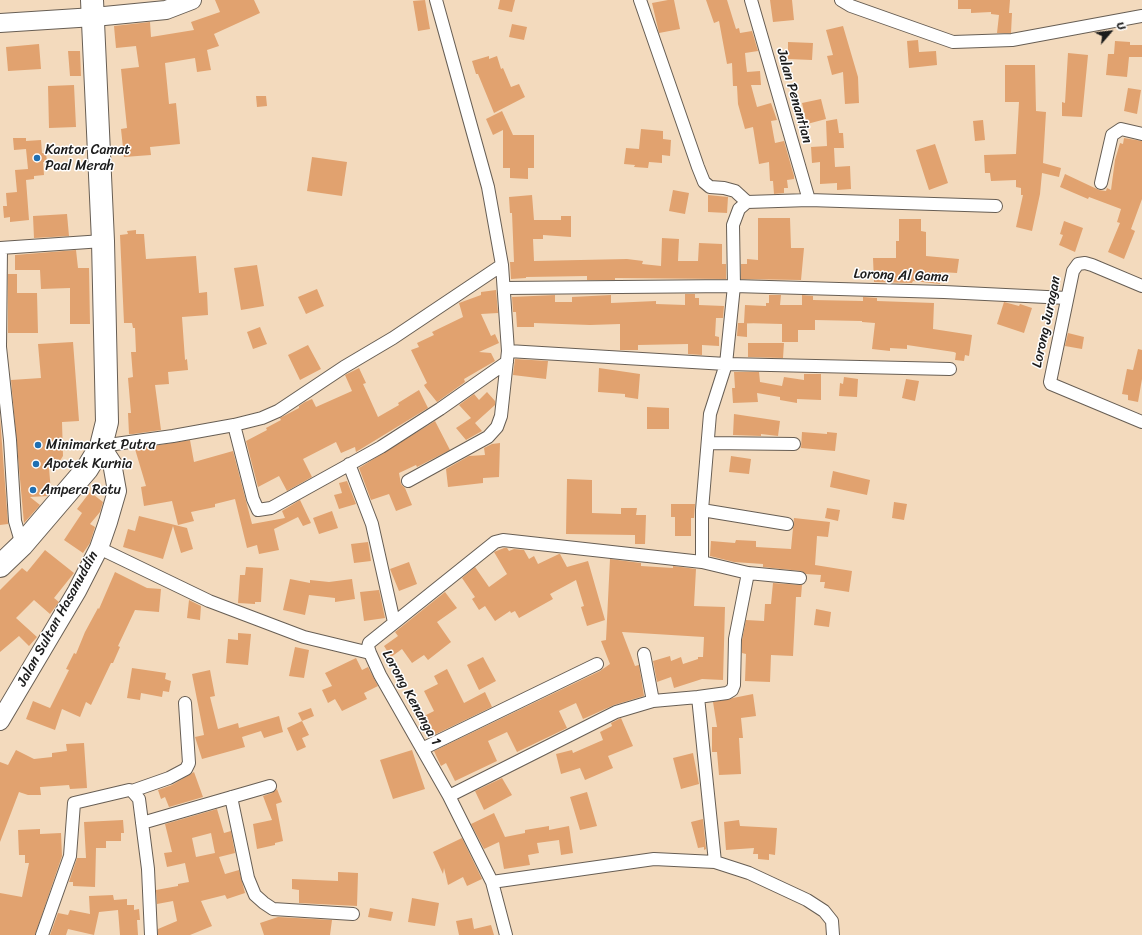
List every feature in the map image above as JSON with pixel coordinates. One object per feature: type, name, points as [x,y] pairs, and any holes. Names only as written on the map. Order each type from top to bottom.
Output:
[{"type":"highway","points":[[0,566],[22,545],[87,468],[101,446],[107,422],[108,396],[104,242],[93,9]]},
{"type":"street","points":[[0,23],[93,9],[166,10],[192,0]]},
{"type":"street","points":[[408,481],[488,437],[497,427],[501,416],[507,356],[505,288],[488,187],[436,0]]},
{"type":"street","points":[[640,0],[704,182],[710,187],[724,188],[735,191],[747,202]]},
{"type":"street","name":"Jalan Penantian","points":[[750,0],[809,200]]},
{"type":"street","points":[[841,0],[851,6],[953,42],[1012,40],[1142,16]]},
{"type":"street","points":[[1101,183],[1112,135],[1121,130],[1142,134]]},
{"type":"street","points":[[702,562],[702,510],[710,414],[726,364],[734,286],[733,225],[739,209],[747,202],[809,200],[996,206]]},
{"type":"street","points":[[22,545],[15,521],[10,440],[0,347],[0,248],[104,242]]},
{"type":"street","name":"Lorong Juragan","points":[[1142,286],[1092,265],[1085,263],[1078,264],[1073,271],[1050,381],[1051,384],[1142,422]]},
{"type":"street","points":[[101,446],[173,436],[234,425],[262,418],[278,411],[344,367],[393,338],[502,265]]},
{"type":"street","name":"Lorong Al Gama","points":[[505,288],[734,286],[944,292],[1067,298]]},
{"type":"street","points":[[234,425],[250,492],[258,510],[271,508],[381,447],[440,409],[507,356],[726,364],[950,369]]},
{"type":"street","points":[[708,443],[794,444]]},
{"type":"street","name":"Jalan Sultan Hasanuddin","points":[[0,721],[77,591],[98,548],[108,522],[117,491],[112,463],[101,446]]},
{"type":"street","points":[[350,464],[372,524],[394,622]]},
{"type":"street","points":[[702,510],[787,524]]},
{"type":"street","points":[[370,653],[368,647],[370,643],[394,622],[495,542],[504,540],[702,562],[748,573],[800,578]]},
{"type":"street","name":"Lorong Kenanga 1","points":[[98,548],[210,602],[304,637],[370,653],[380,676],[449,796],[492,882],[506,935]]},
{"type":"street","points":[[449,796],[616,712],[653,701],[727,693],[732,690],[734,685],[735,639],[748,573]]},
{"type":"street","points":[[644,654],[653,701]]},
{"type":"street","points":[[422,749],[597,664]]},
{"type":"street","points":[[698,697],[716,862]]},
{"type":"street","points":[[42,935],[44,925],[70,856],[74,803],[129,790],[132,791],[169,778],[186,769],[189,763],[185,703]]},
{"type":"street","points":[[142,823],[270,786]]},
{"type":"street","points":[[132,791],[140,799],[148,869],[151,935]]},
{"type":"street","points":[[231,797],[248,878],[255,895],[273,909],[353,914]]},
{"type":"street","points":[[492,882],[654,859],[716,862],[749,873],[807,900],[824,911],[832,921],[833,935]]},
{"type":"building","points":[[215,0],[254,0],[260,13],[214,34],[219,46],[207,50],[211,70],[197,72],[195,58],[165,63],[169,104],[176,103],[180,144],[150,147],[151,155],[124,157],[121,129],[127,128],[121,69],[139,67],[136,46],[116,48],[114,26],[150,22],[151,37],[194,30],[191,22],[220,12]]},
{"type":"building","points":[[425,0],[430,29],[418,31],[413,1]]},
{"type":"building","points":[[500,0],[515,0],[512,12],[498,9]]},
{"type":"building","points":[[674,0],[680,29],[659,33],[652,3]]},
{"type":"building","points":[[706,0],[727,0],[736,29],[739,28],[740,33],[752,31],[758,51],[745,53],[747,72],[760,71],[761,85],[751,85],[757,107],[771,103],[777,120],[771,121],[775,143],[784,141],[794,176],[794,179],[787,180],[788,188],[784,188],[784,193],[774,194],[773,181],[770,181],[769,162],[759,164],[753,127],[745,129],[738,104],[737,86],[733,86],[732,63],[727,64],[719,21],[714,23]]},
{"type":"building","points":[[770,0],[792,0],[794,20],[773,22]]},
{"type":"building","points":[[958,0],[1010,0],[1009,13],[1012,13],[1011,33],[997,33],[999,15],[991,14],[991,12],[971,13],[971,9],[958,9]]},
{"type":"building","points":[[512,24],[527,27],[524,40],[509,37]]},
{"type":"building","points":[[843,26],[858,77],[859,103],[845,104],[843,72],[832,75],[827,56],[833,55],[826,30]]},
{"type":"building","points":[[918,40],[919,52],[936,51],[937,65],[909,68],[907,41]]},
{"type":"building","points":[[1115,41],[1130,42],[1130,45],[1142,45],[1142,57],[1129,57],[1127,77],[1106,75],[1108,54],[1114,54]]},
{"type":"building","points":[[788,42],[813,43],[812,60],[788,59]]},
{"type":"building","points":[[39,44],[41,69],[8,71],[6,47]]},
{"type":"building","points":[[68,51],[80,51],[81,76],[70,76]]},
{"type":"building","points":[[1068,53],[1088,55],[1082,117],[1062,116],[1062,102],[1065,103]]},
{"type":"building","points":[[489,56],[489,59],[497,56],[501,69],[503,68],[511,87],[519,84],[525,97],[494,113],[478,74],[476,74],[472,61]]},
{"type":"building","points":[[1005,65],[1035,65],[1036,111],[1046,112],[1043,163],[1061,168],[1059,177],[1042,173],[1040,194],[1032,231],[1016,227],[1023,195],[1021,195],[1021,188],[1016,187],[1016,180],[991,181],[990,173],[985,173],[984,155],[1016,154],[1019,102],[1005,102]]},
{"type":"building","points":[[74,85],[76,127],[49,128],[48,86]]},
{"type":"building","points":[[1128,88],[1141,90],[1137,114],[1124,111]]},
{"type":"building","points":[[256,96],[266,96],[267,106],[257,107]]},
{"type":"building","points":[[821,99],[826,119],[807,124],[802,103]]},
{"type":"building","points":[[502,111],[513,135],[534,135],[534,168],[528,168],[528,179],[510,178],[510,168],[503,168],[503,130],[493,135],[486,119]]},
{"type":"building","points":[[837,119],[839,133],[843,133],[844,148],[834,148],[835,167],[850,166],[851,189],[837,190],[837,183],[820,184],[820,162],[812,163],[811,147],[827,146],[826,121]]},
{"type":"building","points":[[983,120],[985,140],[975,141],[973,121]]},
{"type":"building","points":[[641,129],[663,131],[663,139],[671,140],[670,156],[662,155],[662,163],[649,162],[648,168],[634,167],[635,165],[624,164],[626,148],[639,149]]},
{"type":"building","points":[[13,138],[26,138],[26,141],[41,140],[42,153],[46,153],[47,162],[43,162],[44,175],[34,176],[34,179],[26,180],[29,220],[10,222],[10,217],[4,218],[3,206],[7,206],[6,193],[17,192],[15,170],[28,169],[26,149],[14,150]]},
{"type":"building","points":[[1124,138],[1142,141],[1142,199],[1131,229],[1135,231],[1124,259],[1108,252],[1120,223],[1117,222],[1121,209],[1089,197],[1088,199],[1060,187],[1065,174],[1099,190],[1106,191],[1107,188],[1111,190],[1115,160],[1120,143],[1123,144]]},
{"type":"building","points":[[935,144],[948,183],[929,190],[916,150]]},
{"type":"building","points":[[312,157],[347,162],[342,196],[307,191]]},
{"type":"building","points":[[673,190],[689,193],[685,214],[669,211]]},
{"type":"building","points":[[532,195],[534,220],[561,220],[561,216],[571,216],[571,237],[543,235],[543,239],[533,239],[534,261],[627,259],[643,261],[642,264],[661,266],[662,238],[679,239],[678,261],[698,261],[699,243],[722,244],[722,264],[726,264],[726,279],[615,278],[615,280],[587,280],[587,276],[526,277],[511,279],[510,262],[514,262],[512,213],[510,213],[509,197]]},
{"type":"building","points":[[708,195],[728,197],[727,213],[708,212]]},
{"type":"building","points":[[67,214],[69,236],[34,238],[33,216]]},
{"type":"building","points":[[758,218],[790,218],[791,248],[804,248],[801,280],[741,279],[741,264],[747,264],[747,259],[758,260]]},
{"type":"building","points":[[899,219],[921,219],[921,231],[926,232],[926,256],[959,259],[957,273],[941,272],[940,284],[913,281],[912,283],[874,282],[873,258],[896,258],[896,241],[899,241]]},
{"type":"building","points":[[1064,221],[1083,228],[1075,252],[1059,245],[1063,235],[1060,234]]},
{"type":"building","points":[[136,230],[136,234],[144,234],[146,259],[196,256],[199,293],[207,292],[208,315],[182,317],[185,360],[187,359],[188,370],[168,372],[169,384],[155,385],[161,430],[129,434],[128,413],[131,413],[128,378],[133,377],[131,352],[136,352],[135,328],[133,328],[132,323],[124,323],[120,235],[128,234],[127,231]]},
{"type":"building","points":[[76,250],[78,268],[89,268],[90,324],[70,324],[70,288],[41,289],[40,270],[15,270],[15,255]]},
{"type":"building","points":[[257,265],[264,306],[241,310],[234,268]]},
{"type":"building","points":[[8,274],[17,274],[17,293],[37,293],[38,333],[8,333]]},
{"type":"building","points":[[317,289],[324,306],[306,314],[298,297]]},
{"type":"building","points":[[496,290],[498,313],[481,314],[491,336],[495,334],[499,343],[479,352],[491,353],[495,361],[464,379],[465,382],[437,402],[424,385],[427,383],[411,350],[419,347],[417,343],[434,335],[432,332],[463,317],[459,303],[481,295],[481,292]]},
{"type":"building","points":[[685,294],[695,294],[695,298],[699,298],[699,305],[724,306],[723,318],[716,318],[715,336],[719,337],[719,346],[702,345],[702,355],[688,354],[688,344],[638,345],[638,350],[620,350],[620,324],[590,325],[534,323],[534,327],[517,327],[516,312],[513,312],[512,297],[555,295],[555,302],[572,302],[572,297],[611,295],[611,303],[656,301],[656,304],[685,305]]},
{"type":"building","points":[[769,295],[781,295],[780,305],[802,305],[802,295],[813,296],[813,300],[863,301],[863,297],[877,298],[877,301],[934,303],[933,329],[972,335],[969,356],[965,355],[964,361],[955,360],[956,353],[954,352],[907,345],[907,349],[890,348],[890,351],[872,349],[875,323],[862,321],[815,320],[815,330],[798,330],[798,342],[782,342],[782,324],[744,323],[745,305],[766,306],[766,303],[769,303]]},
{"type":"building","points":[[1004,302],[1019,306],[1020,304],[1032,308],[1024,333],[997,324]]},
{"type":"building","points":[[738,323],[747,323],[747,337],[737,336]]},
{"type":"building","points":[[260,327],[267,344],[253,349],[247,332]]},
{"type":"building","points":[[1068,333],[1084,337],[1082,349],[1065,346]]},
{"type":"building","points":[[73,342],[79,421],[62,422],[63,456],[56,467],[49,468],[51,492],[48,496],[30,497],[40,505],[24,523],[11,380],[41,378],[38,344]]},
{"type":"building","points":[[748,343],[784,343],[783,358],[748,357]]},
{"type":"building","points":[[308,345],[321,369],[300,380],[288,355]]},
{"type":"building","points":[[1138,349],[1142,350],[1142,379],[1138,402],[1128,400],[1128,395],[1122,394],[1127,369],[1133,370]]},
{"type":"building","points":[[515,359],[548,361],[546,379],[513,375]]},
{"type":"building","points":[[359,368],[366,383],[363,384],[378,417],[399,405],[398,403],[419,390],[428,408],[356,452],[355,447],[341,453],[336,442],[303,459],[312,477],[287,491],[279,476],[258,487],[246,441],[267,430],[266,428],[281,420],[280,418],[299,408],[299,406],[305,402],[312,399],[316,407],[352,391],[345,375]]},
{"type":"building","points":[[599,368],[640,374],[638,399],[625,397],[625,394],[598,392]]},
{"type":"building","points":[[734,372],[759,372],[760,382],[782,386],[784,377],[804,380],[804,374],[821,374],[821,400],[797,399],[797,403],[780,400],[780,397],[757,393],[758,402],[733,403],[732,388],[735,388]]},
{"type":"building","points":[[844,377],[858,379],[857,397],[839,396],[840,383],[843,384]]},
{"type":"building","points":[[906,379],[919,381],[915,401],[902,398]]},
{"type":"building","points":[[487,392],[495,401],[495,405],[475,423],[482,431],[466,440],[456,428],[471,418],[459,405],[474,394],[479,400]]},
{"type":"building","points":[[647,407],[669,408],[669,429],[647,429]]},
{"type":"building","points":[[734,414],[780,421],[778,436],[761,434],[761,436],[733,435]]},
{"type":"building","points":[[0,417],[8,524],[0,525]]},
{"type":"building","points":[[435,421],[450,450],[417,467],[416,465],[399,473],[401,484],[405,488],[412,505],[396,511],[389,494],[371,500],[359,468]]},
{"type":"building","points":[[802,432],[827,434],[827,432],[837,433],[835,451],[801,448]]},
{"type":"building","points":[[190,440],[194,462],[233,451],[252,524],[285,518],[282,511],[300,500],[311,523],[303,526],[298,517],[274,529],[279,550],[259,554],[257,545],[247,548],[235,499],[215,504],[215,507],[191,512],[194,521],[178,525],[172,501],[144,506],[141,487],[146,486],[135,449]]},
{"type":"building","points":[[500,443],[499,477],[483,478],[483,483],[448,487],[446,469],[469,456],[485,455],[484,448],[492,444]]},
{"type":"building","points":[[731,456],[751,459],[749,474],[729,472]]},
{"type":"building","points":[[833,471],[870,480],[867,495],[830,487]]},
{"type":"building","points":[[567,479],[592,480],[592,513],[621,514],[621,508],[637,508],[636,515],[646,515],[645,544],[635,544],[635,535],[566,534]]},
{"type":"building","points":[[347,481],[356,504],[339,509],[334,495],[342,493],[339,483]]},
{"type":"building","points":[[90,492],[103,502],[100,512],[90,524],[95,527],[90,543],[83,553],[64,540],[82,513],[77,509]]},
{"type":"building","points":[[894,502],[907,504],[904,520],[892,518]]},
{"type":"building","points":[[671,504],[695,504],[694,518],[691,518],[691,536],[675,536],[675,517],[671,517]]},
{"type":"building","points":[[827,508],[840,510],[838,521],[825,518]]},
{"type":"building","points":[[332,511],[338,528],[319,534],[313,518]]},
{"type":"building","points":[[139,516],[187,528],[193,549],[181,553],[173,526],[163,559],[123,547],[128,529],[135,531]]},
{"type":"building","points":[[794,518],[830,522],[828,537],[817,536],[815,565],[852,571],[849,592],[824,588],[825,582],[820,582],[821,575],[806,574],[801,571],[763,567],[763,564],[734,562],[710,556],[711,541],[735,543],[736,540],[756,541],[756,547],[791,549]]},
{"type":"building","points":[[368,542],[371,561],[354,563],[351,544]]},
{"type":"building","points":[[507,548],[509,551],[514,549],[524,550],[529,559],[534,556],[538,564],[559,554],[567,567],[588,561],[605,620],[587,626],[581,607],[584,606],[576,580],[550,594],[553,599],[519,618],[515,611],[511,613],[510,611],[495,621],[485,606],[479,610],[472,599],[475,597],[462,578],[475,567],[489,587],[507,574],[494,552]]},
{"type":"building","points":[[45,550],[74,573],[54,598],[59,602],[50,614],[34,600],[16,618],[37,637],[29,646],[19,636],[0,652],[0,590],[22,568],[27,572]]},
{"type":"building","points":[[610,559],[641,563],[641,566],[673,568],[673,566],[696,569],[694,606],[725,607],[723,680],[702,679],[674,688],[671,677],[657,682],[653,661],[670,656],[671,661],[681,657],[683,664],[698,659],[698,657],[703,657],[704,637],[622,632],[635,666],[639,665],[644,696],[614,705],[583,719],[576,703],[559,711],[567,728],[517,752],[507,732],[488,741],[497,761],[455,781],[446,763],[441,766],[434,751],[600,671],[610,664],[601,641],[606,640]]},
{"type":"building","points":[[409,562],[417,584],[399,591],[390,569]]},
{"type":"building","points":[[246,567],[263,568],[261,602],[255,602],[255,604],[238,603],[240,575],[245,575]]},
{"type":"building","points":[[115,572],[147,588],[161,589],[159,612],[135,610],[118,646],[120,647],[113,663],[111,663],[91,705],[86,702],[80,717],[62,709],[55,730],[26,719],[33,701],[50,708],[69,670],[66,669],[74,653],[76,654],[85,632],[98,608],[99,609]]},
{"type":"building","points":[[290,579],[310,583],[310,580],[329,582],[352,579],[355,599],[335,602],[335,598],[309,595],[305,615],[283,610]]},
{"type":"building","points":[[773,583],[802,585],[801,597],[796,597],[793,656],[771,655],[770,682],[745,681],[746,654],[742,653],[742,640],[746,620],[764,621],[765,604],[771,604]]},
{"type":"building","points":[[379,590],[385,618],[364,621],[360,592]]},
{"type":"building","points":[[445,592],[457,608],[437,622],[451,642],[428,660],[424,655],[412,663],[402,649],[391,657],[384,646],[398,636],[395,632]]},
{"type":"building","points":[[189,600],[201,606],[200,620],[187,618]]},
{"type":"building","points":[[816,609],[831,612],[829,627],[814,625]]},
{"type":"building","points":[[238,633],[251,634],[248,665],[226,663],[228,639],[238,640]]},
{"type":"building","points":[[295,647],[309,650],[304,678],[289,676]]},
{"type":"building","points":[[483,657],[496,681],[479,690],[467,665]]},
{"type":"building","points":[[356,658],[362,670],[368,667],[378,686],[364,693],[367,699],[342,711],[335,699],[328,703],[322,690],[332,686],[325,673]]},
{"type":"building","points":[[132,668],[166,673],[165,679],[171,681],[169,692],[163,691],[162,697],[141,693],[140,700],[127,698]]},
{"type":"building","points":[[447,669],[464,703],[485,692],[492,707],[434,735],[424,716],[434,711],[424,691],[438,684],[434,676]]},
{"type":"building","points":[[210,670],[215,696],[210,697],[218,729],[238,723],[239,728],[279,716],[283,732],[264,738],[261,731],[242,737],[245,747],[202,759],[195,737],[204,735],[192,674]]},
{"type":"building","points":[[753,694],[756,716],[741,718],[743,738],[739,738],[741,774],[719,775],[717,752],[712,752],[712,727],[717,727],[713,702]]},
{"type":"building","points":[[311,708],[314,716],[302,721],[298,713]]},
{"type":"building","points":[[621,718],[633,746],[608,756],[613,768],[585,780],[580,768],[561,774],[556,754],[572,750],[573,753],[603,740],[600,732],[612,726],[611,723]]},
{"type":"building","points":[[302,721],[309,735],[302,738],[306,747],[297,751],[287,728]]},
{"type":"building","points":[[84,743],[87,788],[70,789],[69,785],[40,787],[41,795],[28,795],[19,792],[0,842],[0,762],[8,765],[16,750],[34,759],[52,757],[52,753],[67,751],[66,744]]},
{"type":"building","points":[[412,750],[425,789],[393,799],[380,760]]},
{"type":"building","points":[[693,753],[699,784],[681,789],[673,758]]},
{"type":"building","points":[[194,772],[203,797],[169,807],[165,797],[161,799],[158,790],[172,785]]},
{"type":"building","points":[[502,778],[512,795],[484,810],[475,791]]},
{"type":"building","points":[[277,789],[282,802],[276,804],[283,841],[275,843],[275,845],[257,849],[253,824],[272,820],[263,796],[272,793]]},
{"type":"building","points":[[587,792],[597,826],[580,830],[570,797]]},
{"type":"building","points":[[217,809],[224,833],[231,831],[235,853],[219,857],[225,874],[239,870],[245,893],[227,899],[225,895],[201,901],[212,926],[190,935],[158,935],[158,929],[177,921],[173,901],[157,904],[156,890],[178,886],[178,884],[189,882],[185,863],[167,867],[164,853],[172,852],[165,824]],"holes":[[[211,833],[215,853],[196,857],[192,838]]]},
{"type":"building","points":[[494,813],[505,837],[525,833],[525,830],[549,826],[549,830],[569,826],[573,853],[561,855],[559,840],[537,843],[539,853],[528,855],[530,865],[504,869],[499,842],[484,849],[471,824]]},
{"type":"building","points":[[703,819],[706,849],[704,850],[704,847],[698,848],[691,822]]},
{"type":"building","points":[[123,820],[124,833],[121,833],[121,841],[106,841],[106,848],[96,848],[95,887],[73,886],[73,882],[69,882],[77,858],[86,858],[84,822]]},
{"type":"building","points":[[739,820],[740,826],[777,828],[775,855],[769,854],[769,860],[758,859],[758,854],[753,854],[754,848],[726,850],[724,822]]},
{"type":"building","points":[[40,829],[40,834],[61,833],[62,856],[35,935],[0,935],[0,893],[22,897],[29,863],[25,863],[25,855],[19,855],[18,830]]},
{"type":"building","points":[[462,838],[482,879],[467,886],[463,877],[448,885],[444,868],[443,874],[433,852]]},
{"type":"building","points":[[338,872],[358,873],[357,906],[299,903],[299,890],[292,889],[292,879],[338,881]]},
{"type":"building","points":[[113,895],[114,900],[127,899],[127,905],[134,905],[134,910],[139,909],[140,920],[137,920],[138,935],[120,935],[118,910],[99,912],[94,935],[68,929],[66,935],[50,935],[58,913],[68,915],[70,910],[90,914],[89,896]]},
{"type":"building","points":[[412,898],[439,903],[435,926],[408,922]]},
{"type":"building","points":[[370,908],[393,912],[391,921],[368,917]]},
{"type":"building","points":[[278,917],[332,920],[330,935],[264,935],[260,923]]},
{"type":"building","points":[[472,918],[474,929],[491,925],[494,935],[459,935],[456,921]]},
{"type":"place","name":"Kantor Camat Paal Merah","points":[[37,158]]},
{"type":"place","name":"Minimarket Putra","points":[[38,445]]},
{"type":"place","name":"Apotek Kurnia","points":[[36,464]]},
{"type":"place","name":"Ampera Ratu","points":[[33,490]]}]
